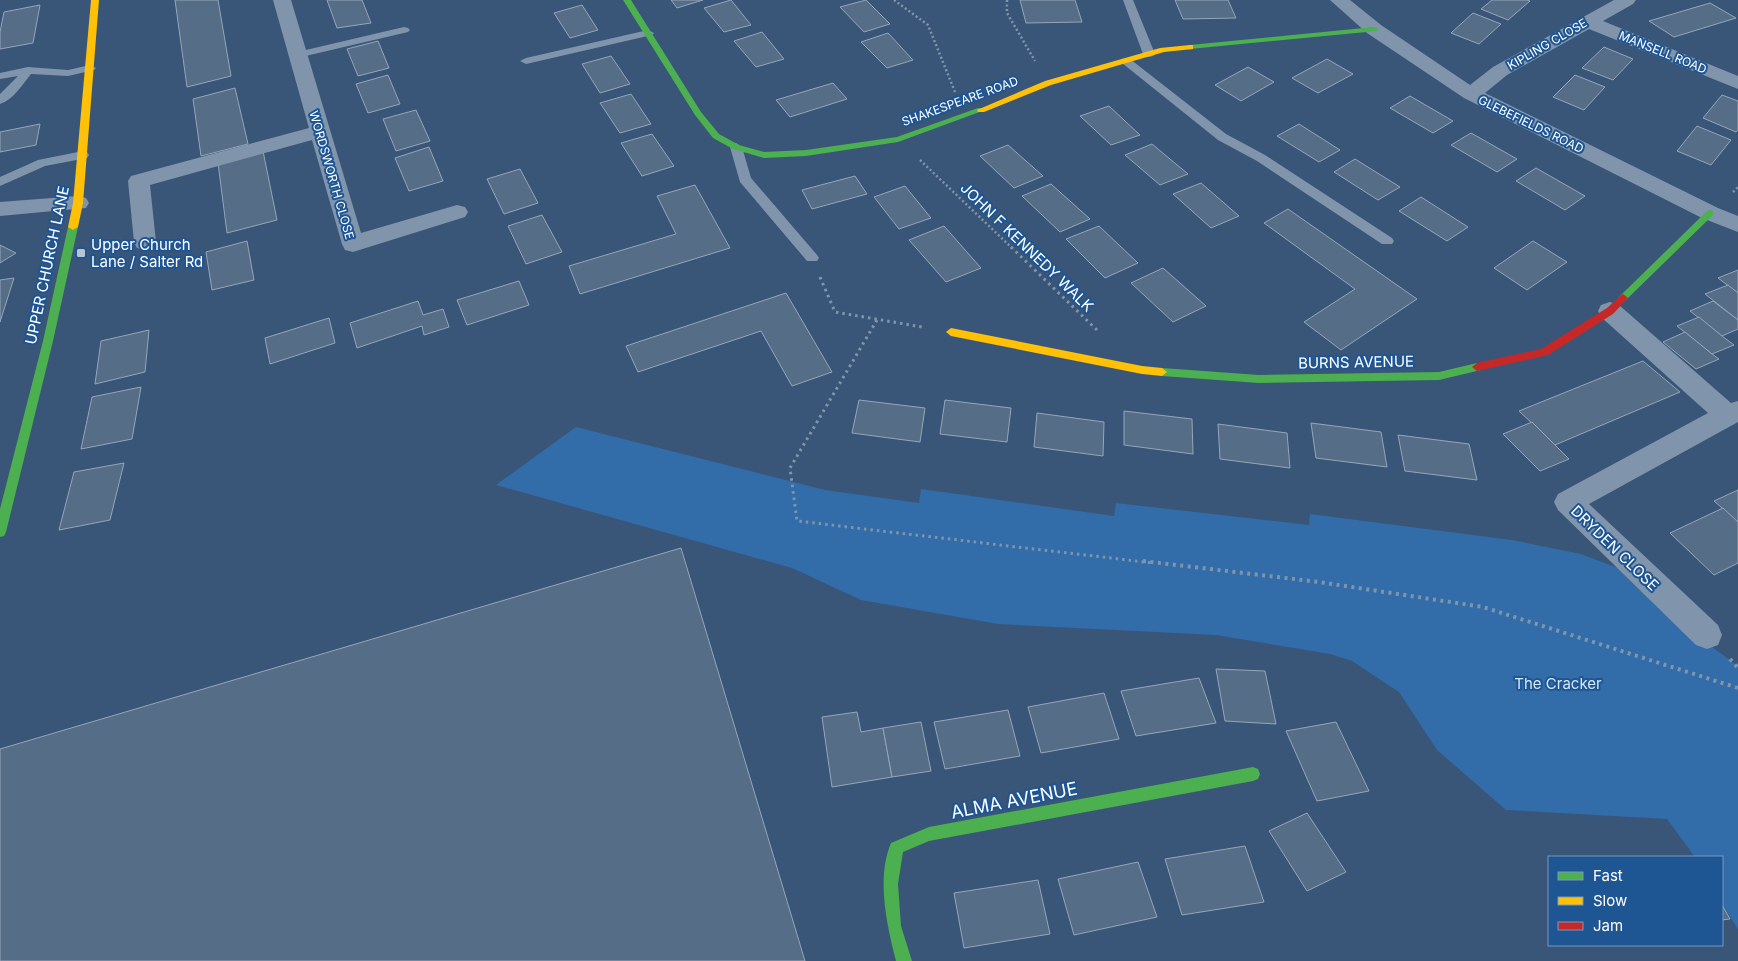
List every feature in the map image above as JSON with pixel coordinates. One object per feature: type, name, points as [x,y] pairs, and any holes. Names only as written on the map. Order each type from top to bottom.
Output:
[{"type":"street","name":"UPPER CHURCH LANE","points":[[0,532],[48,341],[78,203],[94,0]]},
{"type":"street","name":"WORDSWORTH CLOSE","points":[[282,0],[352,244],[457,212]]},
{"type":"street","name":"SHAKESPEARE ROAD","points":[[627,0],[698,114],[716,136],[736,147],[764,155],[806,153],[898,139],[966,116],[1048,83],[1163,50],[1374,29]]},
{"type":"street","name":"GLEBEFIELDS ROAD","points":[[1339,0],[1374,29],[1471,94],[1710,213],[1738,224]]},
{"type":"street","name":"KIPLING CLOSE","points":[[1471,94],[1500,71],[1627,0]]},
{"type":"street","name":"MANSELL ROAD","points":[[1587,22],[1738,83]]},
{"type":"street","points":[[145,242],[139,181],[320,131]]},
{"type":"street","points":[[0,209],[78,203]]},
{"type":"street","name":"BURNS AVENUE","points":[[951,332],[1142,370],[1259,379],[1439,376],[1544,352],[1610,311],[1710,213]]},
{"type":"street","name":"DRYDEN CLOSE","points":[[1610,311],[1732,413],[1568,502],[1707,635]]},
{"type":"street","name":"ALMA AVENUE","points":[[904,961],[894,926],[891,884],[896,848],[929,834],[1253,774]]},
{"type":"lane","points":[[1128,0],[1149,54]]},
{"type":"lane","points":[[297,55],[404,30]]},
{"type":"lane","points":[[526,61],[648,33]]},
{"type":"lane","points":[[1126,61],[1222,137],[1261,158],[1387,241]]},
{"type":"lane","points":[[0,76],[28,70],[68,73],[90,68]]},
{"type":"lane","points":[[0,100],[16,86],[28,70]]},
{"type":"lane","points":[[736,147],[745,178],[812,258]]},
{"type":"lane","points":[[0,182],[42,163],[83,155]]},
{"type":"path","points":[[894,0],[928,24],[966,116]]},
{"type":"path","points":[[1007,0],[1007,13],[1048,83]]},
{"type":"path","name":"JOHN F KENNEDY WALK","points":[[898,139],[1103,335]]},
{"type":"path","points":[[812,258],[835,312],[951,332]]},
{"type":"path","points":[[877,320],[790,468],[797,521],[1319,582],[1483,607],[1738,688]]},
{"type":"green space","name":"The Cracker","points":[[576,427],[825,490],[919,503],[921,489],[1114,516],[1116,503],[1309,525],[1310,514],[1512,540],[1581,554],[1618,568],[1697,636],[1738,666],[1738,929],[1723,906],[1723,856],[1694,856],[1667,819],[1506,810],[1437,750],[1399,692],[1352,661],[1330,654],[1216,635],[998,624],[861,600],[792,568],[496,485]]},
{"type":"building","points":[[175,0],[218,0],[231,76],[187,87]]},
{"type":"building","points":[[327,0],[362,0],[371,23],[337,28]]},
{"type":"building","points":[[671,0],[703,0],[677,8]]},
{"type":"building","points":[[731,0],[751,25],[724,32],[704,8]]},
{"type":"building","points":[[866,0],[890,24],[864,32],[840,7]]},
{"type":"building","points":[[1020,0],[1075,0],[1082,22],[1026,23]]},
{"type":"building","points":[[1175,0],[1228,0],[1236,18],[1183,19]]},
{"type":"building","points":[[1492,0],[1530,1],[1508,20],[1481,9]]},
{"type":"building","points":[[1710,3],[1736,18],[1674,37],[1649,21]]},
{"type":"building","points":[[40,5],[33,43],[0,49],[0,32],[4,12]]},
{"type":"building","points":[[582,5],[598,30],[570,38],[554,13]]},
{"type":"building","points":[[1473,13],[1501,24],[1479,44],[1451,33]]},
{"type":"building","points":[[762,32],[784,59],[756,67],[734,41]]},
{"type":"building","points":[[888,33],[913,60],[887,68],[861,42]]},
{"type":"building","points":[[378,41],[389,68],[358,76],[347,49]]},
{"type":"building","points":[[1604,47],[1633,59],[1613,80],[1582,68]]},
{"type":"building","points":[[611,56],[630,84],[600,93],[582,64]]},
{"type":"building","points":[[1327,59],[1353,74],[1318,93],[1292,78]]},
{"type":"building","points":[[1248,67],[1274,82],[1241,101],[1215,85]]},
{"type":"building","points":[[388,75],[400,104],[368,113],[356,84]]},
{"type":"building","points":[[1575,75],[1605,87],[1584,110],[1553,97]]},
{"type":"building","points":[[833,83],[847,99],[790,117],[776,100]]},
{"type":"building","points":[[235,88],[248,144],[201,156],[193,99]]},
{"type":"building","points":[[631,94],[651,124],[620,133],[600,103]]},
{"type":"building","points":[[1722,95],[1738,101],[1738,130],[1736,132],[1703,118]]},
{"type":"building","points":[[1410,96],[1453,121],[1433,133],[1390,108]]},
{"type":"building","points":[[1109,106],[1140,135],[1111,145],[1080,116]]},
{"type":"building","points":[[416,110],[430,141],[396,151],[383,119]]},
{"type":"building","points":[[40,124],[36,145],[0,152],[0,132]]},
{"type":"building","points":[[1299,124],[1340,150],[1319,162],[1277,136]]},
{"type":"building","points":[[1697,126],[1731,140],[1711,165],[1677,151]]},
{"type":"building","points":[[1471,133],[1517,159],[1497,172],[1451,145]]},
{"type":"building","points":[[652,134],[674,166],[642,176],[621,143]]},
{"type":"building","points":[[1152,144],[1188,174],[1160,185],[1125,155]]},
{"type":"building","points":[[1008,145],[1043,176],[1014,188],[980,156]]},
{"type":"building","points":[[429,147],[443,181],[409,191],[395,158]]},
{"type":"building","points":[[263,151],[277,220],[227,233],[218,163]]},
{"type":"building","points":[[1355,159],[1400,187],[1378,200],[1334,172]]},
{"type":"building","points":[[1536,168],[1585,196],[1565,210],[1516,181]]},
{"type":"building","points":[[520,169],[538,203],[504,214],[487,179]]},
{"type":"building","points":[[855,176],[867,194],[812,209],[802,190]]},
{"type":"building","points":[[1201,183],[1239,216],[1211,228],[1173,194]]},
{"type":"building","points":[[1051,184],[1090,219],[1060,232],[1022,196]]},
{"type":"building","points":[[695,185],[730,248],[580,294],[569,266],[676,234],[657,196]]},
{"type":"building","points":[[905,186],[931,218],[899,229],[874,197]]},
{"type":"building","points":[[1421,197],[1468,227],[1447,241],[1399,211]]},
{"type":"building","points":[[1288,209],[1417,299],[1341,350],[1304,322],[1355,289],[1264,223]]},
{"type":"building","points":[[542,215],[562,252],[526,264],[508,226]]},
{"type":"building","points":[[944,226],[981,268],[946,282],[909,240]]},
{"type":"building","points":[[1099,226],[1138,263],[1105,278],[1066,239]]},
{"type":"building","points":[[247,241],[254,280],[212,290],[206,252]]},
{"type":"building","points":[[1533,241],[1567,262],[1527,290],[1494,268]]},
{"type":"building","points":[[0,245],[16,253],[0,263]]},
{"type":"building","points":[[1163,268],[1206,306],[1173,322],[1131,283]]},
{"type":"building","points":[[1738,270],[1738,293],[1718,278]]},
{"type":"building","points":[[14,278],[0,322],[0,280]]},
{"type":"building","points":[[519,281],[529,305],[467,325],[457,300]]},
{"type":"building","points":[[1728,285],[1738,293],[1738,320],[1705,294]]},
{"type":"building","points":[[786,293],[832,372],[792,386],[761,331],[638,372],[626,346]]},
{"type":"building","points":[[418,301],[423,315],[443,309],[449,327],[424,335],[422,326],[357,348],[350,323]]},
{"type":"building","points":[[1713,301],[1738,320],[1738,329],[1722,336],[1690,311]]},
{"type":"building","points":[[1699,317],[1734,345],[1712,354],[1677,326]]},
{"type":"building","points":[[329,318],[335,343],[270,364],[265,338]]},
{"type":"building","points":[[149,330],[145,372],[95,384],[101,341]]},
{"type":"building","points":[[1685,332],[1719,359],[1696,369],[1663,342]]},
{"type":"building","points":[[1643,361],[1680,392],[1555,445],[1519,411]]},
{"type":"building","points":[[141,387],[132,439],[81,449],[92,397]]},
{"type":"building","points":[[859,400],[925,408],[920,442],[852,433]]},
{"type":"building","points":[[945,400],[1011,408],[1007,442],[940,434]]},
{"type":"building","points":[[1124,411],[1192,419],[1193,454],[1124,445]]},
{"type":"building","points":[[1037,413],[1104,422],[1103,456],[1034,447]]},
{"type":"building","points":[[1532,422],[1569,459],[1540,471],[1503,434]]},
{"type":"building","points":[[1311,423],[1381,432],[1387,467],[1316,458]]},
{"type":"building","points":[[1218,424],[1287,433],[1290,468],[1220,459]]},
{"type":"building","points":[[1398,435],[1469,444],[1477,480],[1405,471]]},
{"type":"building","points":[[124,463],[110,520],[59,530],[74,472]]},
{"type":"building","points":[[1738,490],[1738,522],[1714,501]]},
{"type":"building","points":[[1723,508],[1738,522],[1738,563],[1714,575],[1670,533]]},
{"type":"building","points":[[681,548],[805,961],[0,961],[0,749]]},
{"type":"building","points":[[1216,669],[1265,671],[1276,724],[1225,721]]},
{"type":"building","points":[[1199,678],[1216,723],[1136,736],[1121,691]]},
{"type":"building","points":[[1104,693],[1119,739],[1041,753],[1028,707]]},
{"type":"building","points":[[1008,710],[1020,756],[945,769],[934,722]]},
{"type":"building","points":[[857,712],[861,732],[883,728],[892,777],[832,787],[822,717]]},
{"type":"building","points":[[921,722],[931,771],[892,777],[883,728]]},
{"type":"building","points":[[1336,722],[1369,791],[1317,801],[1286,731]]},
{"type":"building","points":[[1307,813],[1346,872],[1307,891],[1269,831]]},
{"type":"building","points":[[1245,846],[1264,902],[1182,915],[1165,859]]},
{"type":"building","points":[[1138,862],[1157,917],[1074,935],[1058,879]]},
{"type":"building","points":[[1038,880],[1050,934],[964,948],[954,893]]},
{"type":"building","points":[[1723,907],[1730,919],[1723,920]]},
{"type":"traffic: fast","points":[[627,0],[698,113],[716,136],[736,147],[764,155],[806,153],[898,139],[981,110]]},
{"type":"traffic: fast","points":[[1190,47],[1374,29]]},
{"type":"traffic: fast","points":[[1623,298],[1710,213]]},
{"type":"traffic: fast","points":[[0,532],[48,341],[73,227]]},
{"type":"traffic: fast","points":[[1162,372],[1259,379],[1439,376],[1477,367]]},
{"type":"traffic: fast","points":[[904,961],[894,926],[891,884],[896,848],[929,834],[1253,774]]},
{"type":"traffic: slow","points":[[73,227],[78,203],[95,0]]},
{"type":"traffic: slow","points":[[981,110],[1048,83],[1163,50],[1190,47]]},
{"type":"traffic: slow","points":[[951,332],[1142,370],[1162,372]]},
{"type":"traffic: jam","points":[[1477,367],[1544,352],[1610,311],[1623,298]]},
{"type":"place","name":"Upper Church Lane / Salter Rd","points":[[81,253]]}]
